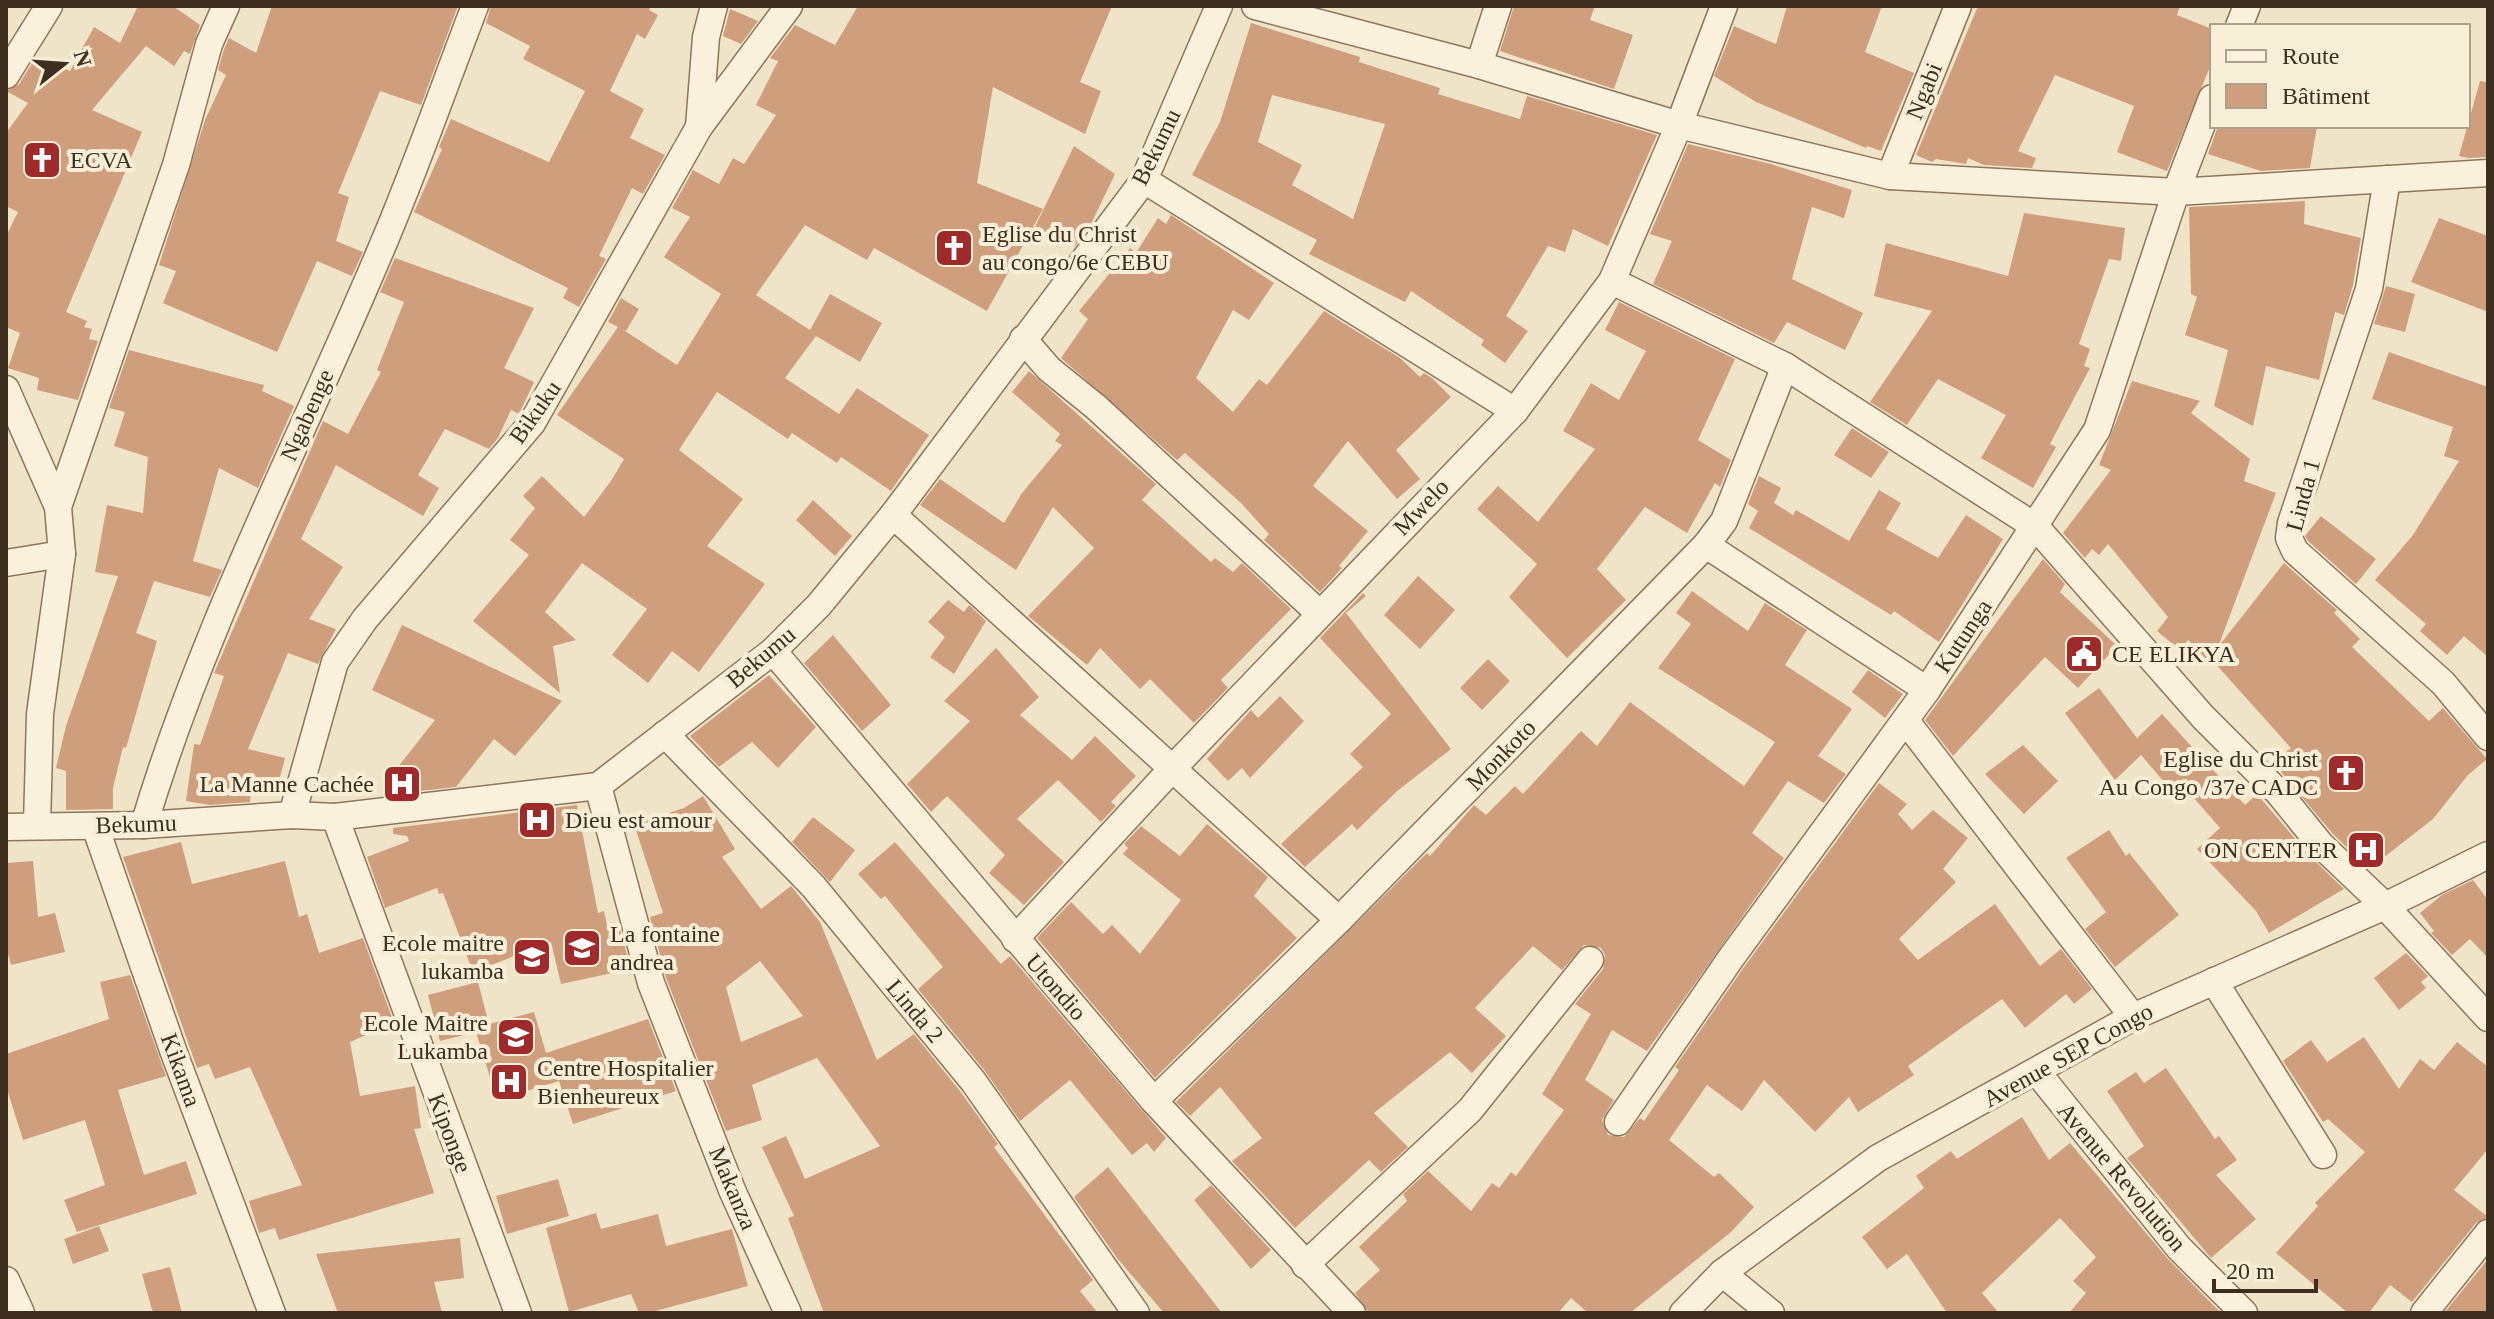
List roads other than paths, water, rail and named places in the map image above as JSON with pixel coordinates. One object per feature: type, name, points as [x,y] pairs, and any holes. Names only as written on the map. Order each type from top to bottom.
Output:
[{"type":"street","points":[[6,75],[49,6]]},
{"type":"street","points":[[58,507],[176,165],[209,44],[226,6]]},
{"type":"street","name":"Ngabenge","points":[[144,825],[166,751],[228,597],[380,253],[475,6]]},
{"type":"street","points":[[699,127],[706,37],[714,6]]},
{"type":"street","name":"Bikuku","points":[[292,815],[335,662],[365,619],[532,423],[699,127],[789,6]]},
{"type":"street","name":"Bekumu","points":[[6,827],[144,825],[292,815],[335,817],[598,786],[773,651],[819,605],[893,515],[1144,180],[1219,6]]},
{"type":"street","points":[[1255,6],[1479,65],[1679,125],[1890,176],[2176,192],[2488,173]]},
{"type":"street","points":[[1479,65],[1498,6]]},
{"type":"street","name":"Mwelo","points":[[1015,939],[1319,613],[1515,411],[1612,281],[1679,125],[1724,6]]},
{"type":"street","name":"Ngabi","points":[[1890,176],[1958,6]]},
{"type":"street","name":"Kutunga","points":[[1618,1122],[1731,958],[1906,721],[2097,430],[2176,192],[2210,103]]},
{"type":"street","name":"Linda 1","points":[[2387,179],[2369,289],[2291,523],[2289,538],[2295,551],[2443,683],[2488,737]]},
{"type":"street","points":[[1144,180],[1515,411]]},
{"type":"street","points":[[1612,281],[1785,366],[2036,527],[2203,717],[2278,792],[2321,845],[2385,906],[2488,1018]]},
{"type":"street","points":[[1023,339],[1049,369],[1096,407],[1319,613]]},
{"type":"street","name":"Monkoto","points":[[1154,1101],[1339,920],[1706,545],[1724,521],[1785,366]]},
{"type":"street","points":[[6,389],[58,507],[62,554],[40,714],[37,825]]},
{"type":"street","points":[[893,515],[1339,920]]},
{"type":"street","points":[[1706,545],[1927,690]]},
{"type":"street","points":[[6,563],[62,554]]},
{"type":"street","name":"Utondio","points":[[773,651],[1154,1101],[1352,1313]]},
{"type":"street","points":[[1906,721],[2133,1017]]},
{"type":"street","name":"Linda 2","points":[[665,734],[813,886],[973,1081],[1136,1313]]},
{"type":"street","name":"Makanza","points":[[598,786],[651,983],[732,1190],[788,1313]]},
{"type":"street","name":"Kiponge","points":[[335,817],[518,1313]]},
{"type":"street","name":"Kikama","points":[[95,826],[174,1053],[272,1313]]},
{"type":"street","name":"Avenue SEP Congo","points":[[1683,1313],[1722,1273],[1878,1158],[2133,1017],[2385,906],[2488,855]]},
{"type":"street","points":[[1305,1265],[1470,1110],[1590,960]]},
{"type":"street","points":[[2214,981],[2323,1155]]},
{"type":"street","name":"Avenue Revolution","points":[[2037,1072],[2179,1248],[2244,1313]]},
{"type":"street","points":[[2424,1313],[2488,1233]]},
{"type":"street","points":[[1722,1273],[1771,1313]]},
{"type":"street","points":[[6,1280],[21,1313]]},
{"type":"place","name":"ECVA","points":[[42,160]]},
{"type":"place","name":"Eglise du Christ au congo/6e CEBU","points":[[954,248]]},
{"type":"place","name":"CE ELIKYA","points":[[2084,654]]},
{"type":"place","name":"Eglise du Christ Au Congo /37e CADC","points":[[2346,773]]},
{"type":"place","name":"La Manne Cachée","points":[[402,784]]},
{"type":"place","name":"Dieu est amour","points":[[537,820]]},
{"type":"place","name":"ON CENTER","points":[[2366,850]]},
{"type":"place","name":"La fontaine andrea","points":[[582,948]]},
{"type":"place","name":"Ecole maitre lukamba","points":[[532,957]]},
{"type":"place","name":"Ecole Maitre Lukamba","points":[[516,1037]]},
{"type":"place","name":"Centre Hospitalier Bienheureux","points":[[509,1082]]}]
